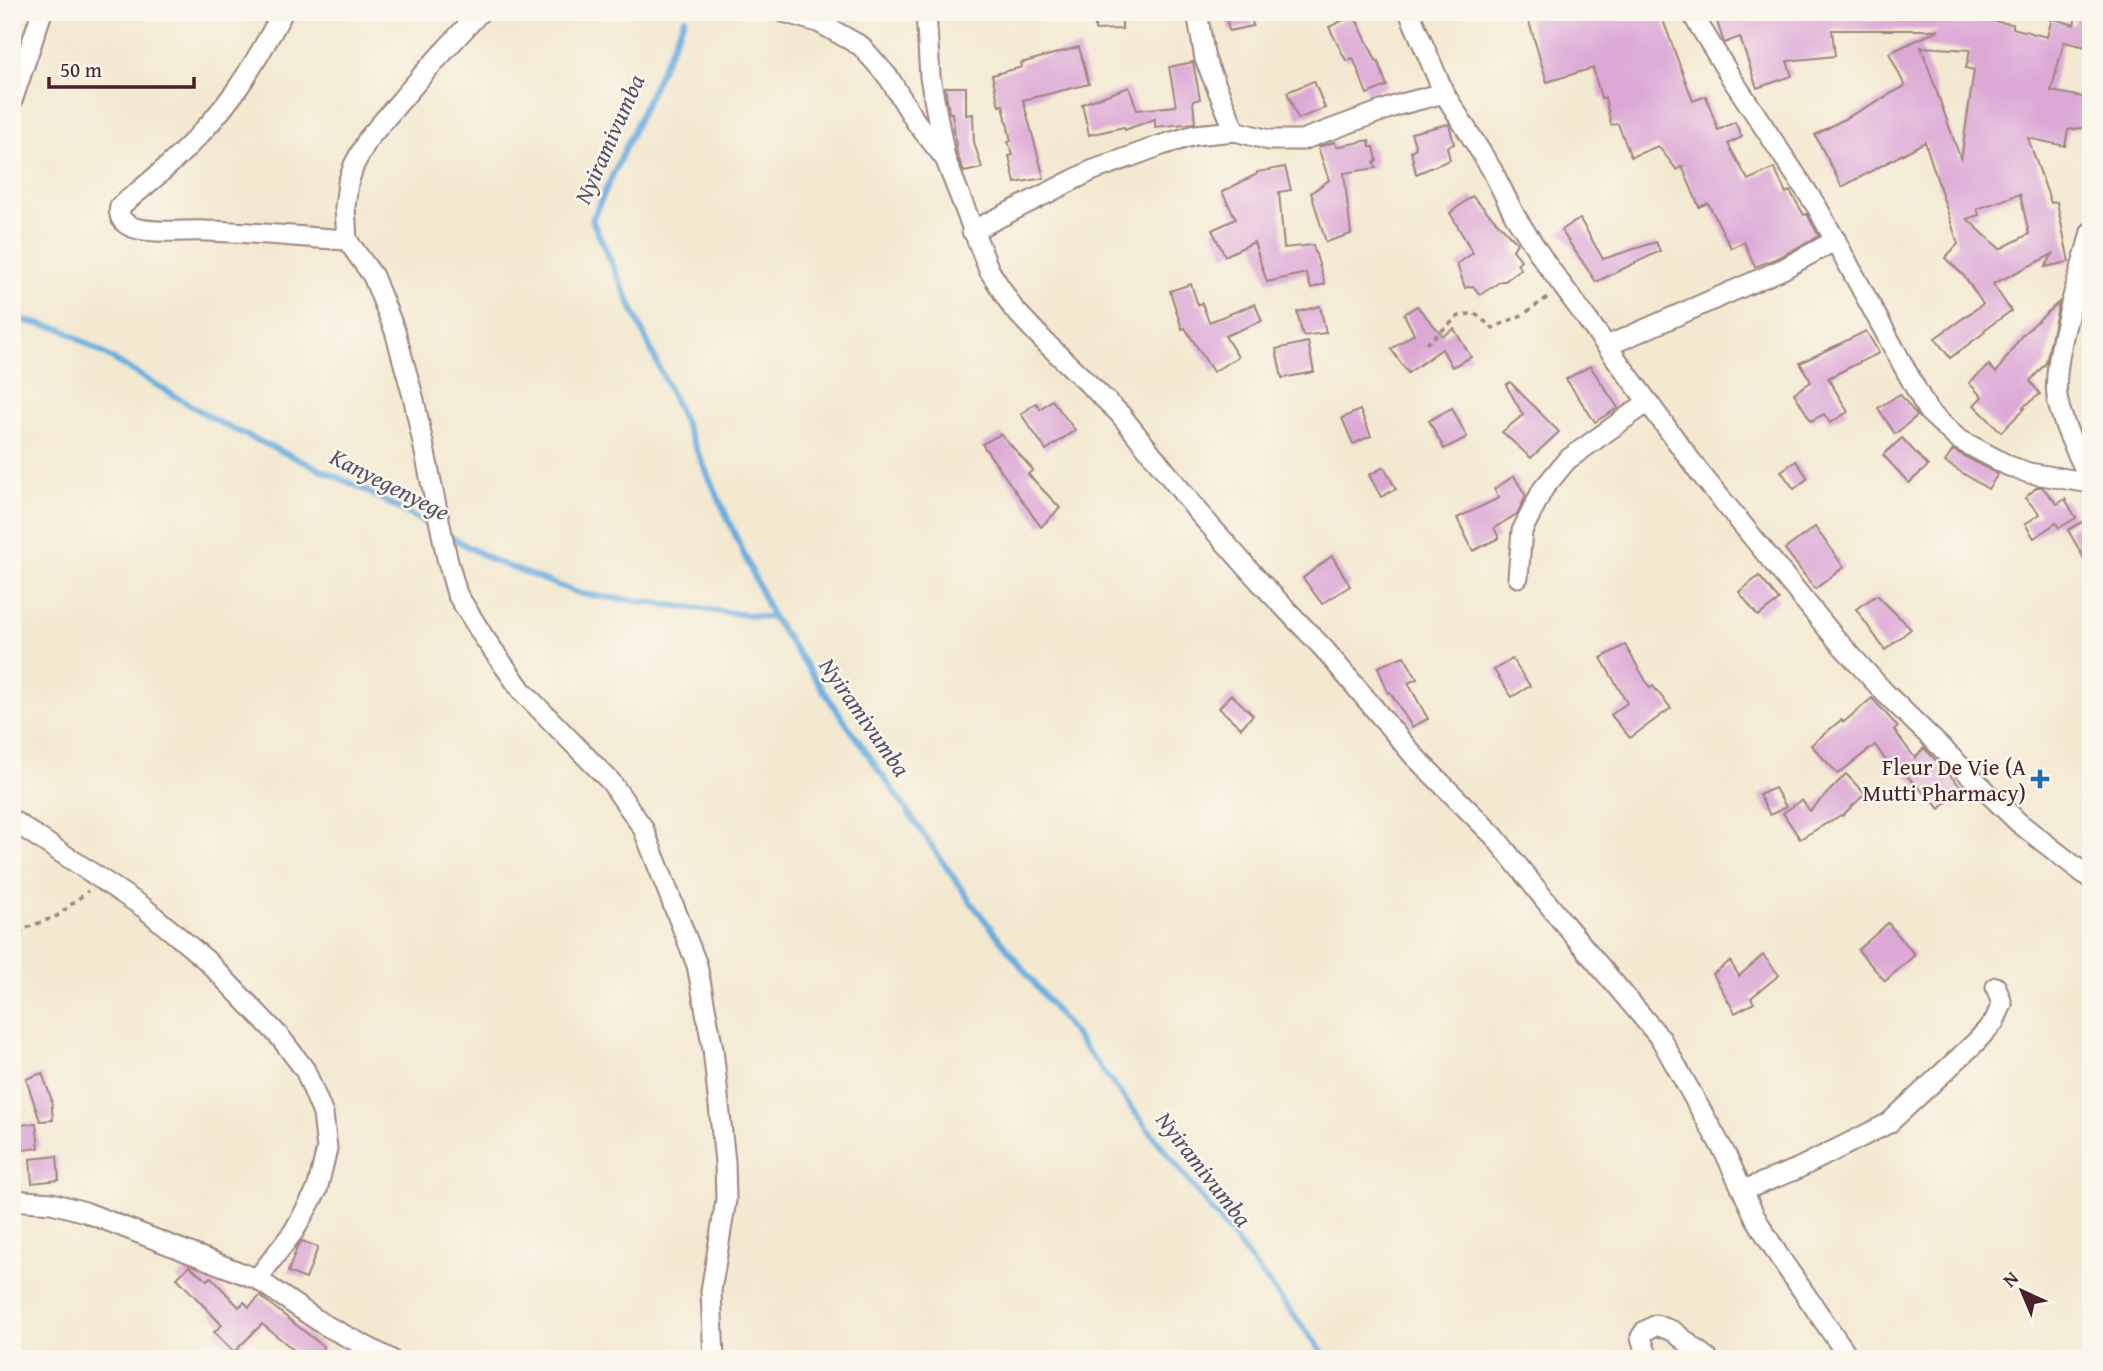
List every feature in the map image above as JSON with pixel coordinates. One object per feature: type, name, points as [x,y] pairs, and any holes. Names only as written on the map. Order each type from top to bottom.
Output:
[{"type":"street","points":[[12,101],[42,12]]},
{"type":"street","points":[[283,12],[236,91],[210,124],[179,157],[120,206],[118,213],[128,226],[140,229],[347,240]]},
{"type":"street","points":[[480,12],[368,139],[348,183],[345,207],[347,240],[373,276],[395,331],[414,400],[457,594],[522,691],[611,782],[643,828],[697,965],[713,1049],[725,1162],[726,1200],[711,1291],[714,1359]]},
{"type":"street","points":[[783,12],[818,22],[861,46],[889,78],[916,122],[945,158]]},
{"type":"street","points":[[926,12],[930,77],[945,158],[989,270],[1013,308],[1120,414],[1182,493],[1259,582],[1324,649],[1414,756],[1494,836],[1661,1039],[1744,1190],[1755,1217],[1850,1359]]},
{"type":"street","points":[[1197,12],[1205,59],[1235,131]]},
{"type":"street","points":[[1409,12],[1444,93],[1492,170],[1515,216],[1545,262],[1743,528],[1886,695],[2019,823],[2091,879]]},
{"type":"street","points":[[1691,12],[1836,240],[1928,411],[1958,439],[2009,466],[2029,473],[2091,483]]},
{"type":"street","points":[[972,231],[1091,171],[1184,138],[1235,131],[1269,140],[1302,140],[1398,105],[1444,93]]},
{"type":"street","points":[[2091,232],[2060,356],[2056,388],[2062,415],[2091,483]]},
{"type":"street","points":[[1607,346],[1783,269],[1836,240]]},
{"type":"street","points":[[1518,577],[1522,531],[1543,489],[1567,460],[1648,402]]},
{"type":"street","points":[[12,820],[144,907],[206,960],[280,1037],[305,1070],[323,1114],[327,1149],[317,1190],[294,1231],[257,1279]]},
{"type":"street","points":[[1744,1190],[1797,1169],[1889,1122],[1994,1022],[2001,1004],[1996,987]]},
{"type":"street","points":[[12,1200],[52,1203],[85,1212],[257,1279],[323,1324],[390,1359]]},
{"type":"street","points":[[1648,1359],[1642,1337],[1645,1331],[1656,1325],[1673,1331],[1708,1359]]},
{"type":"path","points":[[1426,344],[1458,316],[1474,313],[1493,328],[1524,314],[1549,297],[1574,300]]},
{"type":"path","points":[[12,941],[24,929],[57,916],[83,897],[100,877]]},
{"type":"building","points":[[1095,12],[1122,12],[1122,29],[1095,30]]},
{"type":"building","points":[[1225,12],[1251,12],[1253,26],[1229,31]]},
{"type":"building","points":[[1526,12],[1660,12],[1693,101],[1706,96],[1718,130],[1735,122],[1742,137],[1728,144],[1748,180],[1774,168],[1786,193],[1790,191],[1819,236],[1755,267],[1744,242],[1731,248],[1708,203],[1699,207],[1682,166],[1677,170],[1658,146],[1631,157],[1618,124],[1611,125],[1605,97],[1601,98],[1593,68],[1547,82]]},
{"type":"building","points":[[1714,12],[1970,12],[1969,18],[2013,24],[2013,28],[2047,37],[2052,18],[2074,25],[2077,12],[2091,12],[2091,48],[2064,42],[2051,91],[2083,97],[2088,127],[2068,130],[2065,146],[2028,138],[2051,203],[2057,202],[2069,262],[2045,267],[2053,254],[1993,284],[2011,311],[1950,358],[1935,338],[1983,304],[1964,276],[1945,258],[1958,244],[1925,142],[1842,187],[1815,135],[1905,86],[1889,53],[1939,30],[1832,30],[1835,56],[1787,61],[1792,76],[1757,88],[1740,37],[1724,43]],"holes":[[[1921,47],[1970,50],[1966,68],[1974,70],[1961,160]],[[2020,194],[2029,234],[2000,249],[1967,219],[1979,215],[1977,209]]]},
{"type":"building","points":[[1354,15],[1378,61],[1387,86],[1367,94],[1353,58],[1346,61],[1329,27]]},
{"type":"building","points":[[1079,47],[1089,84],[1023,100],[1044,178],[1015,183],[1009,156],[1013,155],[1008,142],[1011,141],[1003,105],[999,106],[992,75],[1022,67],[1021,63]]},
{"type":"building","points":[[1193,62],[1200,99],[1193,101],[1195,123],[1155,127],[1155,119],[1125,130],[1124,127],[1089,135],[1082,104],[1129,87],[1137,110],[1176,106],[1169,67]]},
{"type":"building","points":[[1314,81],[1325,108],[1298,119],[1287,92]]},
{"type":"building","points":[[945,87],[966,87],[966,115],[973,114],[974,142],[982,168],[964,172],[957,155],[952,113],[949,113]]},
{"type":"building","points":[[1449,124],[1454,144],[1447,147],[1450,160],[1416,174],[1411,151],[1416,148],[1411,133]]},
{"type":"building","points":[[1369,140],[1370,147],[1374,147],[1376,168],[1344,173],[1351,234],[1326,242],[1311,193],[1329,180],[1318,147],[1335,142],[1336,147]]},
{"type":"building","points":[[1285,167],[1291,190],[1279,192],[1284,248],[1313,245],[1325,284],[1311,288],[1306,273],[1267,282],[1254,242],[1225,256],[1212,230],[1236,219],[1222,192],[1257,172]]},
{"type":"building","points":[[1472,196],[1517,243],[1513,250],[1521,260],[1517,264],[1521,269],[1480,295],[1473,286],[1465,288],[1457,264],[1473,253],[1450,213]]},
{"type":"building","points":[[1580,219],[1603,259],[1656,242],[1660,251],[1596,282],[1561,230]]},
{"type":"building","points":[[1191,284],[1198,305],[1202,303],[1209,322],[1255,304],[1262,321],[1225,336],[1238,357],[1213,372],[1185,328],[1182,329],[1170,291]]},
{"type":"building","points":[[2059,302],[2046,363],[2030,381],[2040,394],[2023,407],[2025,408],[2001,432],[1974,405],[1982,397],[1969,383],[1989,365],[1996,373],[2022,335]]},
{"type":"building","points":[[1320,306],[1326,333],[1303,336],[1297,312]]},
{"type":"building","points":[[1417,306],[1443,336],[1454,329],[1471,357],[1452,367],[1442,349],[1408,373],[1391,349],[1414,334],[1404,314]]},
{"type":"building","points":[[1866,331],[1879,353],[1828,378],[1848,412],[1830,423],[1824,414],[1811,421],[1794,393],[1811,382],[1800,363]]},
{"type":"building","points":[[1308,342],[1314,372],[1282,378],[1276,349]]},
{"type":"building","points":[[1590,366],[1618,408],[1595,422],[1566,379]]},
{"type":"building","points":[[1510,382],[1559,432],[1531,458],[1502,432],[1523,415],[1506,385]]},
{"type":"building","points":[[1900,394],[1917,416],[1895,434],[1878,408]]},
{"type":"building","points":[[1052,400],[1075,430],[1046,450],[1021,414],[1036,403],[1040,409]]},
{"type":"building","points":[[1452,408],[1467,437],[1444,449],[1429,421]]},
{"type":"building","points":[[1360,410],[1371,436],[1353,444],[1342,418]]},
{"type":"building","points":[[1001,434],[1033,470],[1028,474],[1060,508],[1041,527],[982,444]]},
{"type":"building","points":[[1902,438],[1928,466],[1909,483],[1883,455]]},
{"type":"building","points":[[1953,450],[1998,474],[1988,489],[1945,462]]},
{"type":"building","points":[[1796,461],[1808,478],[1794,489],[1781,471]]},
{"type":"building","points":[[1384,467],[1396,489],[1381,497],[1369,475]]},
{"type":"building","points":[[1514,476],[1526,496],[1517,514],[1494,528],[1499,538],[1473,551],[1457,518],[1499,498],[1494,489]]},
{"type":"building","points":[[2037,487],[2042,487],[2057,504],[2065,499],[2076,518],[2059,528],[2056,523],[2034,538],[2025,524],[2040,514],[2025,498]]},
{"type":"building","points":[[2091,517],[2091,571],[2068,530]]},
{"type":"building","points":[[1815,527],[1844,567],[1815,589],[1785,549]]},
{"type":"building","points":[[1332,556],[1350,586],[1322,604],[1303,578]]},
{"type":"building","points":[[1759,576],[1779,600],[1758,616],[1739,592]]},
{"type":"building","points":[[1877,595],[1911,629],[1885,650],[1856,609]]},
{"type":"building","points":[[1625,645],[1650,688],[1653,686],[1671,708],[1630,738],[1611,715],[1627,703],[1601,658]]},
{"type":"building","points":[[1404,656],[1417,679],[1408,683],[1428,719],[1412,727],[1390,692],[1388,693],[1378,667]]},
{"type":"building","points":[[1512,659],[1530,686],[1512,697],[1494,670]]},
{"type":"building","points":[[1231,694],[1253,715],[1241,728],[1219,708]]},
{"type":"building","points":[[1872,698],[1898,727],[1894,730],[1915,758],[1924,748],[1961,787],[1940,809],[1895,764],[1891,768],[1875,745],[1838,774],[1811,745]]},
{"type":"building","points":[[1846,774],[1865,794],[1842,816],[1800,839],[1783,813],[1802,800],[1810,811]]},
{"type":"building","points":[[1775,788],[1786,807],[1770,815],[1759,795]]},
{"type":"building","points":[[1888,923],[1915,955],[1885,981],[1858,950]]},
{"type":"building","points":[[1763,955],[1779,975],[1751,998],[1754,1003],[1735,1013],[1713,974],[1730,961],[1739,976]]},
{"type":"building","points":[[42,1073],[51,1098],[53,1120],[40,1121],[26,1079]]},
{"type":"building","points":[[36,1123],[39,1148],[15,1151],[12,1126]]},
{"type":"building","points":[[57,1156],[59,1180],[32,1183],[30,1159]]},
{"type":"building","points":[[302,1241],[318,1247],[306,1279],[288,1272]]},
{"type":"building","points":[[189,1266],[207,1280],[211,1277],[239,1307],[244,1302],[249,1307],[260,1296],[324,1347],[314,1359],[305,1359],[262,1324],[234,1352],[214,1332],[222,1325],[177,1278]]},
{"type":"waterway","name":"Nyiramivumba","points":[[685,18],[592,220],[773,618],[970,901],[1328,1359]]},
{"type":"waterway","name":"Kanyegenyege","points":[[12,318],[62,329],[222,424],[363,489],[438,530]]},
{"type":"waterway","name":"Kanyegenyege","points":[[447,535],[494,561],[581,594],[773,618]]},
{"type":"place","name":"Fleur De Vie (A Mutti Pharmacy)","points":[[2040,779]]}]
